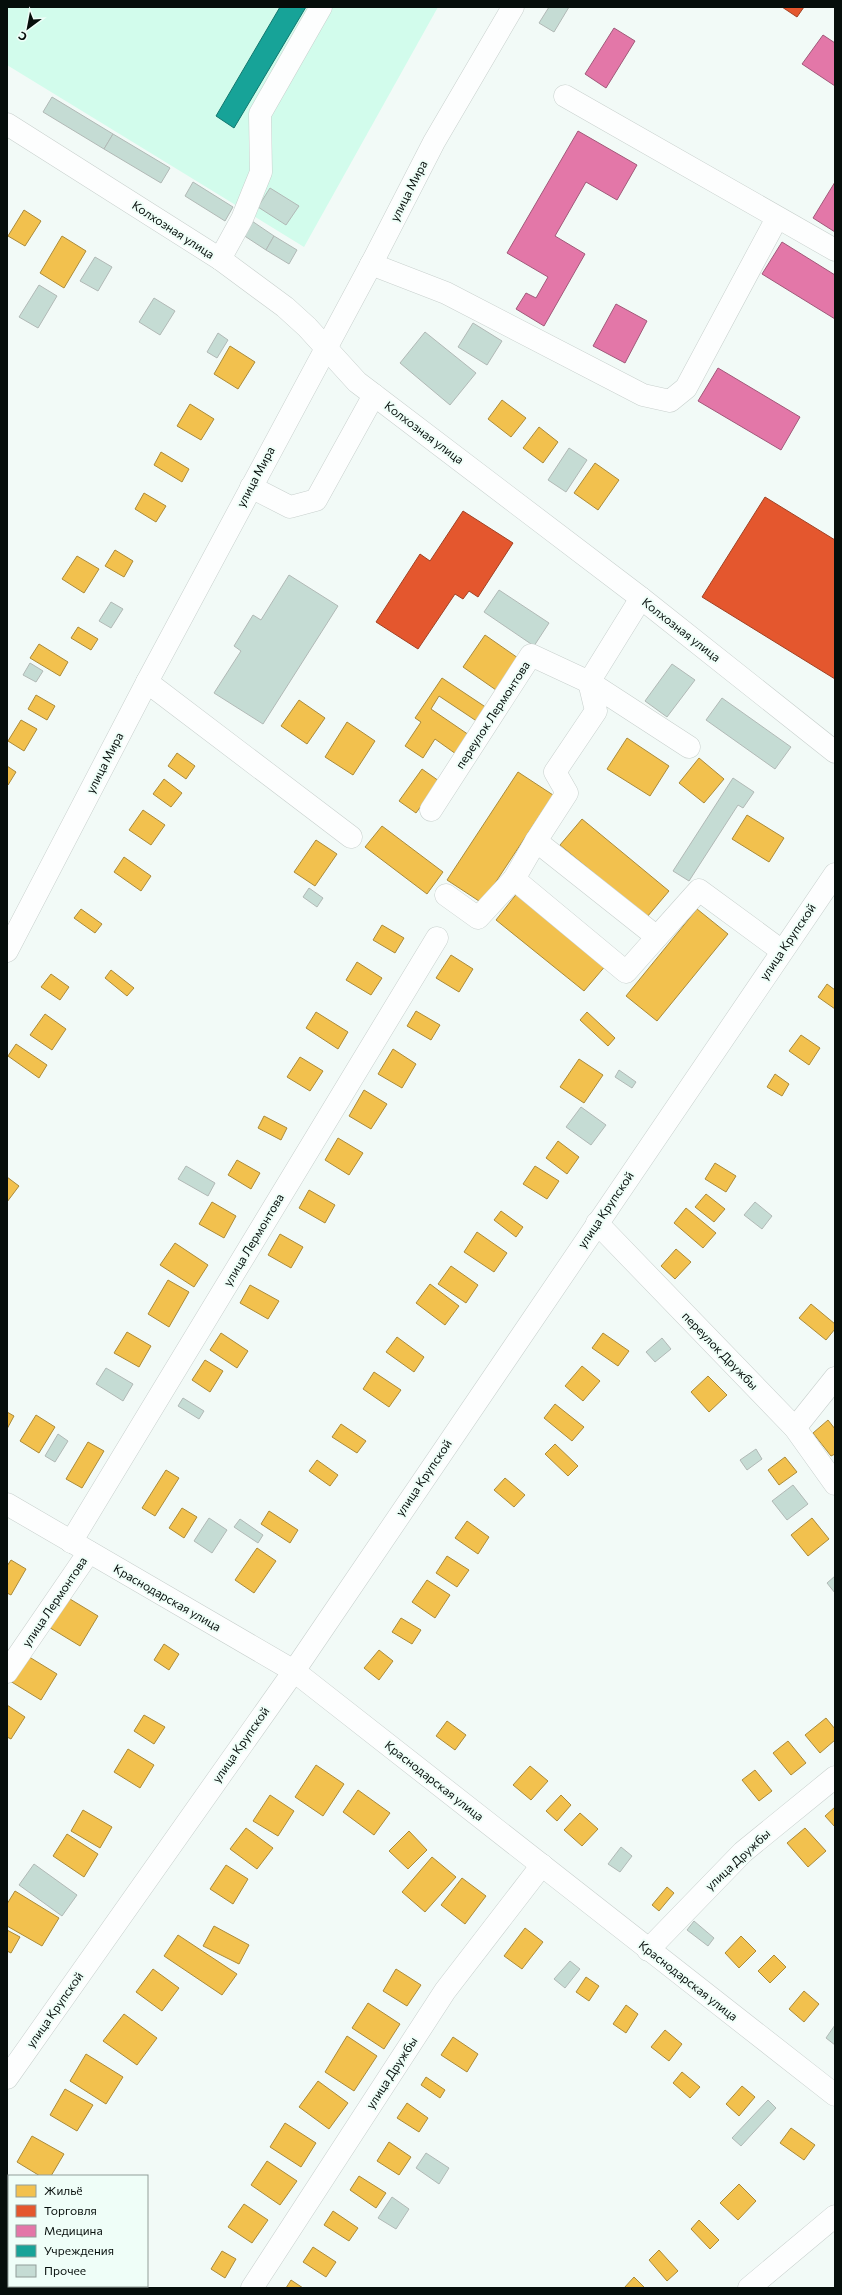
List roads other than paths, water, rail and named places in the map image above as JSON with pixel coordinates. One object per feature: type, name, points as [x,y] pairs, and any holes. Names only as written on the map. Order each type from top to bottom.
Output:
[{"type":"street","points":[[220,259],[242,219],[260,172],[260,114],[321,7]]},
{"type":"street","name":"улица Мира","points":[[7,951],[147,682],[325,347],[371,264],[434,142],[513,7]]},
{"type":"street","points":[[565,96],[835,250]]},
{"type":"street","name":"Колхозная улица","points":[[7,124],[220,259],[285,307],[357,382],[641,598],[835,752]]},
{"type":"street","points":[[371,264],[446,293],[643,395],[670,401],[686,388],[777,218]]},
{"type":"street","points":[[250,487],[290,506],[316,500],[374,395]]},
{"type":"street","points":[[446,895],[478,918],[514,879],[536,841],[567,793],[555,772],[596,711],[589,682],[641,598]]},
{"type":"street","name":"переулок Лермонтова","points":[[431,810],[531,656],[589,682]]},
{"type":"street","points":[[147,682],[351,837]]},
{"type":"street","points":[[589,682],[690,747]]},
{"type":"street","points":[[536,841],[657,937]]},
{"type":"street","name":"улица Крупской","points":[[7,2078],[294,1671],[835,874]]},
{"type":"street","points":[[514,879],[626,972],[699,890],[782,951]]},
{"type":"street","name":"улица Лермонтова","points":[[7,1672],[437,938]]},
{"type":"street","name":"переулок Дружбы","points":[[597,1223],[795,1428],[835,1484]]},
{"type":"street","points":[[795,1428],[835,1378]]},
{"type":"street","name":"Краснодарская улица","points":[[7,1504],[294,1671],[648,1950],[835,2095]]},
{"type":"street","name":"улица Дружбы","points":[[648,1950],[743,1852],[835,1777]]},
{"type":"street","name":"улица Дружбы","points":[[252,2288],[445,1991],[542,1865]]},
{"type":"street","points":[[749,2288],[835,2216]]}]
